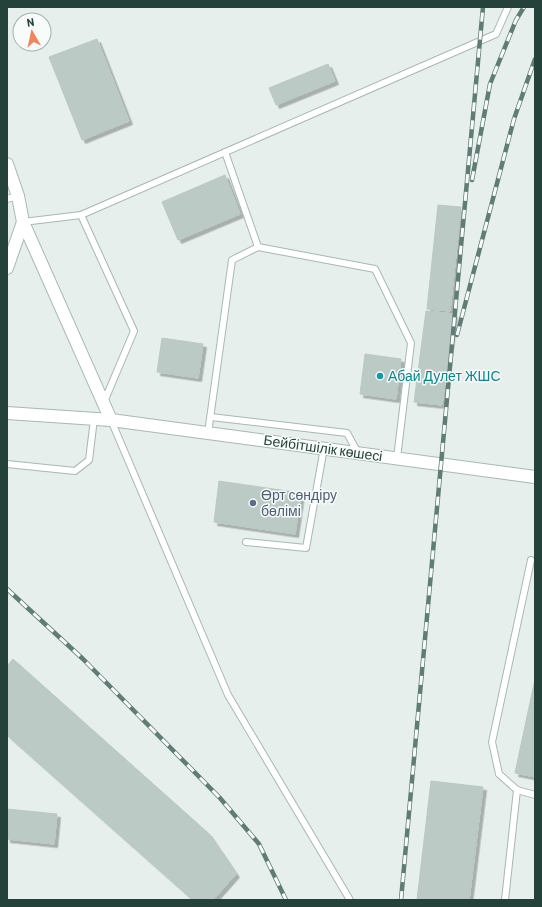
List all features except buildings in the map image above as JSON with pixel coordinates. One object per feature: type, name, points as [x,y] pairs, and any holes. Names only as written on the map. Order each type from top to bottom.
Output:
[{"type":"street","points":[[7,164],[12,198],[111,420]]},
{"type":"street","points":[[7,268],[23,222]]},
{"type":"street","name":"Бейбітшілік көшесі","points":[[7,413],[111,420],[535,477]]},
{"type":"lane","points":[[23,222],[81,215],[496,34],[508,7]]},
{"type":"lane","points":[[225,152],[258,247]]},
{"type":"lane","points":[[81,215],[134,330],[104,402]]},
{"type":"lane","points":[[208,433],[232,260],[258,247],[375,269],[411,343],[397,458]]},
{"type":"lane","points":[[211,417],[347,433],[358,453]]},
{"type":"lane","points":[[7,464],[75,471],[89,460],[94,419]]},
{"type":"lane","points":[[111,420],[228,695],[350,900]]},
{"type":"lane","points":[[246,542],[306,548],[324,448]]},
{"type":"lane","points":[[531,560],[492,742],[499,774],[517,790],[535,795]]},
{"type":"lane","points":[[505,900],[517,790]]},
{"type":"railway","points":[[401,900],[483,7]]},
{"type":"railway","points":[[472,180],[490,84],[516,20],[524,7]]},
{"type":"railway","points":[[457,335],[514,119],[535,59]]},
{"type":"railway","points":[[7,589],[83,659],[220,798],[259,844],[286,900]]},
{"type":"place","name":"Абай Дулет ЖШС","points":[[380,376]]},
{"type":"place","name":"Өрт сөндіру бөлімі","points":[[253,503]]}]
